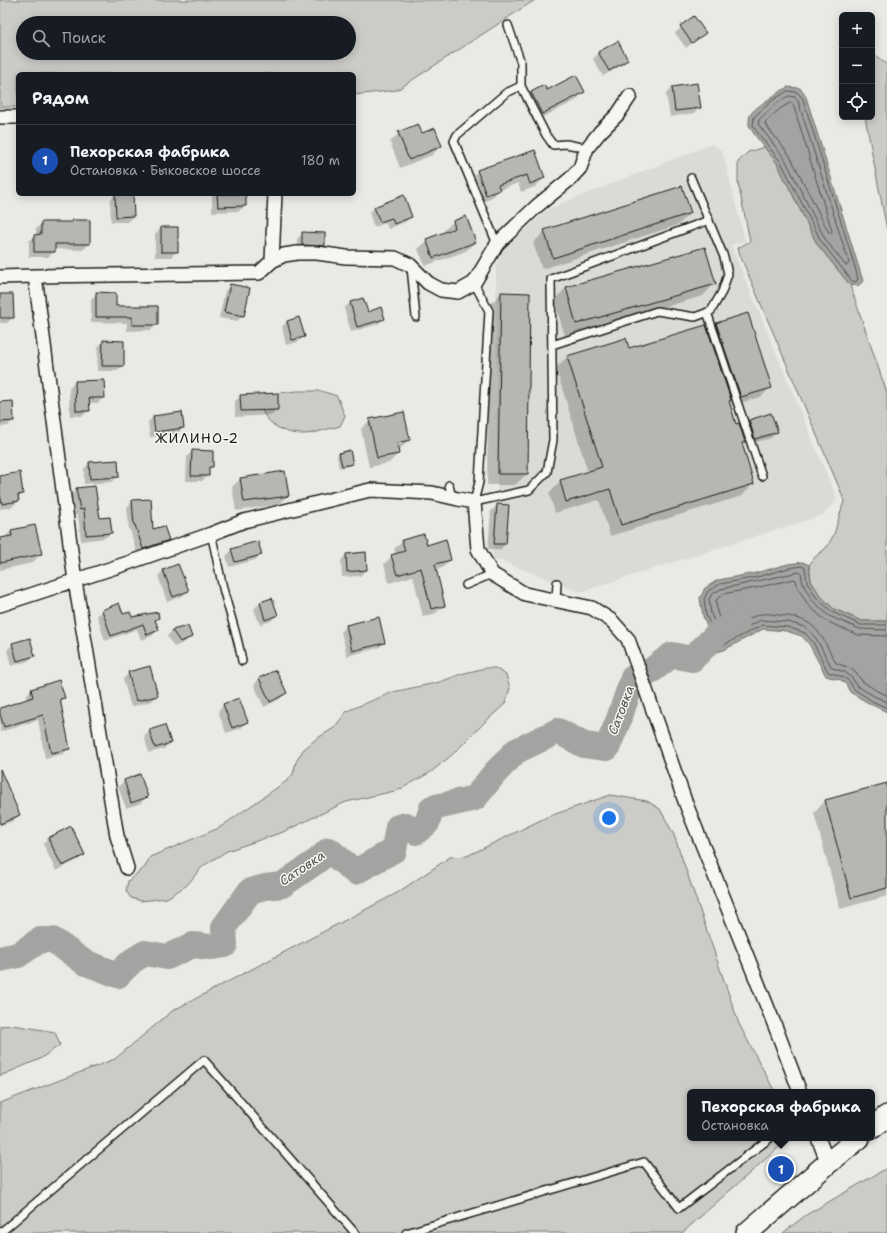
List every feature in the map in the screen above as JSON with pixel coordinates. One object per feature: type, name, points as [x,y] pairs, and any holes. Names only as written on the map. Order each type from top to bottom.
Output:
[{"type":"main road","points":[[875,1126],[887,1116]]},
{"type":"main road","points":[[747,1233],[855,1141]]},
{"type":"street","points":[[0,277],[259,272],[272,261],[284,256],[302,253],[346,257],[395,258],[410,265],[428,283],[441,290],[458,292],[474,283],[497,244],[537,206],[570,179],[580,168],[587,148],[618,114],[630,96]]},
{"type":"street","points":[[0,117],[16,117]]},
{"type":"street","points":[[272,261],[275,196]]},
{"type":"street","points":[[35,276],[75,580],[117,836],[127,868]]},
{"type":"street","points":[[0,605],[211,534],[244,521],[370,490],[432,493],[474,502],[478,549],[492,574],[525,594],[592,608],[612,621],[628,639],[686,804],[799,1089]]},
{"type":"street","points":[[819,1141],[828,1163]]},
{"type":"lane","points":[[508,25],[521,63],[521,86],[553,145],[566,144],[587,148]]},
{"type":"lane","points":[[497,244],[454,141],[457,135],[506,93],[521,86]]},
{"type":"lane","points":[[552,345],[657,311],[695,318],[711,311],[722,292],[728,274],[724,257],[691,178]]},
{"type":"lane","points":[[474,283],[488,311],[478,482],[474,502],[529,490],[547,472],[554,440],[551,279],[709,220]]},
{"type":"lane","points":[[410,265],[416,317]]},
{"type":"lane","points":[[707,312],[762,476]]},
{"type":"lane","points":[[449,485],[452,498]]},
{"type":"lane","points":[[211,534],[242,661]]},
{"type":"lane","points":[[466,586],[492,574]]},
{"type":"lane","points":[[556,600],[557,583]]},
{"type":"lane","points":[[0,1233],[204,1060],[355,1233]]},
{"type":"lane","points":[[406,1233],[644,1162],[679,1208],[766,1141]]},
{"type":"shaded area","points":[[0,0],[535,0],[397,90],[356,95],[356,72],[16,72],[16,107],[0,107]]},
{"type":"shaded area","points":[[875,55],[887,65],[887,230],[866,120],[875,120]]},
{"type":"shaded area","points":[[712,144],[722,150],[745,241],[731,245],[837,499],[823,515],[580,592],[492,557],[497,504],[496,266],[503,249],[548,209]]},
{"type":"shaded area","points":[[764,147],[777,163],[817,244],[850,285],[887,393],[887,621],[862,621],[834,609],[820,595],[811,581],[809,565],[815,557],[827,547],[834,534],[844,501],[738,248],[750,241],[738,183],[738,162],[748,152]]},
{"type":"shaded area","points":[[321,391],[337,396],[345,416],[340,426],[313,433],[297,434],[282,430],[275,426],[261,408],[278,393]]},
{"type":"shaded area","points":[[485,668],[495,668],[506,675],[510,688],[505,704],[453,754],[431,772],[399,790],[346,802],[283,832],[227,851],[203,866],[187,885],[167,898],[141,901],[131,898],[126,891],[128,881],[145,867],[150,857],[219,828],[288,780],[293,774],[296,762],[303,750],[316,739],[334,728],[347,711],[393,692],[440,682],[461,674]]},
{"type":"shaded area","points":[[610,795],[647,801],[660,809],[674,835],[739,1024],[773,1089],[687,1089],[687,1141],[786,1141],[682,1233],[0,1233],[0,1103],[115,1059],[172,1011],[397,893],[450,857],[467,856],[547,817]]},
{"type":"shaded area","points":[[13,1025],[55,1032],[60,1045],[40,1059],[0,1076],[0,1026]]},
{"type":"shaded area","points":[[887,1168],[887,1233],[783,1233],[806,1215]]},
{"type":"water","points":[[788,87],[800,88],[806,97],[863,281],[858,286],[850,285],[817,244],[777,163],[754,134],[749,125],[750,115],[757,108]]},
{"type":"water","points":[[803,562],[809,565],[811,581],[820,595],[834,609],[862,621],[887,621],[887,712],[850,692],[846,684],[841,680],[826,676],[809,644],[802,636],[786,631],[763,629],[724,650],[713,653],[709,650],[708,630],[703,616],[700,598],[705,588],[718,580]]},
{"type":"building","points":[[694,16],[706,33],[692,43],[680,26]]},
{"type":"building","points":[[618,41],[628,60],[609,71],[598,52]]},
{"type":"building","points":[[576,75],[585,92],[542,114],[531,92],[544,85],[547,90]]},
{"type":"building","points":[[697,83],[701,108],[675,111],[672,87]]},
{"type":"building","points":[[418,124],[422,133],[435,128],[442,146],[409,160],[398,132]]},
{"type":"building","points":[[535,150],[545,178],[530,184],[527,175],[498,185],[500,190],[486,195],[477,170]]},
{"type":"building","points":[[682,186],[691,213],[553,258],[544,230]]},
{"type":"building","points":[[404,195],[412,217],[394,224],[392,218],[380,222],[374,207]]},
{"type":"building","points":[[115,196],[133,196],[134,216],[116,217]]},
{"type":"building","points":[[217,196],[246,196],[246,206],[218,207]]},
{"type":"building","points":[[466,216],[476,242],[433,258],[426,239],[455,228],[453,221]]},
{"type":"building","points":[[72,220],[90,220],[90,244],[55,244],[55,252],[34,252],[34,235],[41,234],[41,222],[72,222]]},
{"type":"building","points":[[161,227],[178,227],[178,252],[161,252]]},
{"type":"building","points":[[302,232],[325,233],[325,246],[302,245]]},
{"type":"building","points":[[705,247],[716,284],[576,324],[566,287]]},
{"type":"building","points":[[230,284],[250,288],[244,316],[224,312]]},
{"type":"building","points":[[96,292],[116,293],[116,306],[158,306],[158,325],[132,325],[132,317],[96,317]]},
{"type":"building","points":[[501,292],[530,293],[528,474],[498,474]]},
{"type":"building","points":[[0,294],[13,294],[14,318],[0,318]]},
{"type":"building","points":[[363,298],[368,312],[381,307],[385,319],[357,327],[350,302]]},
{"type":"building","points":[[748,313],[772,388],[741,397],[716,323]]},
{"type":"building","points":[[299,317],[305,337],[292,340],[287,321]]},
{"type":"building","points":[[706,325],[731,400],[729,401],[736,424],[739,423],[745,442],[742,443],[754,484],[621,525],[610,489],[566,502],[560,480],[602,467],[567,356],[626,338],[629,348]]},
{"type":"building","points":[[103,340],[124,341],[124,366],[102,366]]},
{"type":"building","points":[[104,380],[105,398],[89,398],[90,411],[76,411],[75,381]]},
{"type":"building","points":[[278,393],[278,410],[241,411],[240,395]]},
{"type":"building","points":[[13,401],[14,421],[0,422],[0,402]]},
{"type":"building","points":[[182,412],[184,428],[155,432],[153,416]]},
{"type":"building","points":[[404,412],[410,440],[397,443],[399,454],[377,458],[369,419]]},
{"type":"building","points":[[771,413],[778,432],[755,439],[749,420]]},
{"type":"building","points":[[192,450],[213,451],[213,467],[209,467],[209,476],[191,476]]},
{"type":"building","points":[[350,450],[353,464],[342,466],[339,453]]},
{"type":"building","points":[[118,460],[119,477],[90,479],[89,462]]},
{"type":"building","points":[[285,471],[289,496],[244,502],[240,478]]},
{"type":"building","points":[[20,472],[23,494],[18,495],[19,501],[2,504],[0,494],[0,476]]},
{"type":"building","points":[[95,486],[100,518],[110,517],[112,533],[86,535],[84,509],[80,510],[76,488]]},
{"type":"building","points":[[151,499],[153,529],[164,526],[169,540],[143,549],[134,525],[132,500]]},
{"type":"building","points":[[497,504],[509,505],[506,544],[494,544]]},
{"type":"building","points":[[35,525],[42,554],[0,563],[0,538],[12,536],[11,530]]},
{"type":"building","points":[[424,534],[427,545],[446,539],[451,560],[435,564],[445,606],[431,609],[421,568],[397,575],[391,555],[405,551],[402,540]]},
{"type":"building","points":[[258,541],[262,555],[235,562],[231,549]]},
{"type":"building","points":[[366,552],[367,570],[347,572],[346,554]]},
{"type":"building","points":[[178,564],[189,591],[173,597],[163,570]]},
{"type":"building","points":[[272,598],[278,615],[265,620],[260,602]]},
{"type":"building","points":[[119,603],[123,614],[130,612],[132,617],[158,612],[159,618],[155,620],[159,630],[147,635],[143,624],[111,636],[102,610]]},
{"type":"building","points":[[379,617],[385,643],[352,651],[346,625]]},
{"type":"building","points":[[188,626],[192,637],[180,642],[172,630]]},
{"type":"building","points":[[30,638],[35,656],[17,661],[12,643]]},
{"type":"building","points":[[150,666],[158,696],[136,701],[128,672]]},
{"type":"building","points":[[276,670],[287,693],[270,702],[259,678]]},
{"type":"building","points":[[59,680],[65,698],[60,699],[70,749],[51,753],[43,715],[4,727],[0,714],[0,708],[33,697],[31,689]]},
{"type":"building","points":[[239,698],[248,722],[232,728],[223,704]]},
{"type":"building","points":[[165,725],[171,743],[155,748],[149,730]]},
{"type":"building","points":[[0,769],[20,815],[0,824]]},
{"type":"building","points":[[140,774],[148,797],[131,803],[124,780]]},
{"type":"building","points":[[887,783],[887,888],[851,898],[825,800]]},
{"type":"building","points":[[71,826],[85,855],[62,866],[48,838]]},
{"type":"waterway","name":"Сатовка","points":[[648,673],[672,655],[692,659],[719,632],[737,622]]},
{"type":"waterway","name":"Сатовка","points":[[0,959],[18,955],[40,940],[53,940],[84,962],[118,975],[132,961],[145,953],[167,957],[193,945],[210,947],[225,945],[224,927],[250,891],[282,885],[317,861],[329,850],[355,872],[394,850],[398,827],[406,825],[416,832],[427,823],[432,808],[475,798],[494,774],[516,751],[558,731],[584,745],[607,748],[633,678]]},
{"type":"place","name":"Пехорская фабрика","points":[[781,1169]]},
{"type":"district","name":"ЖИЛИНО-2","points":[[197,438]]}]
